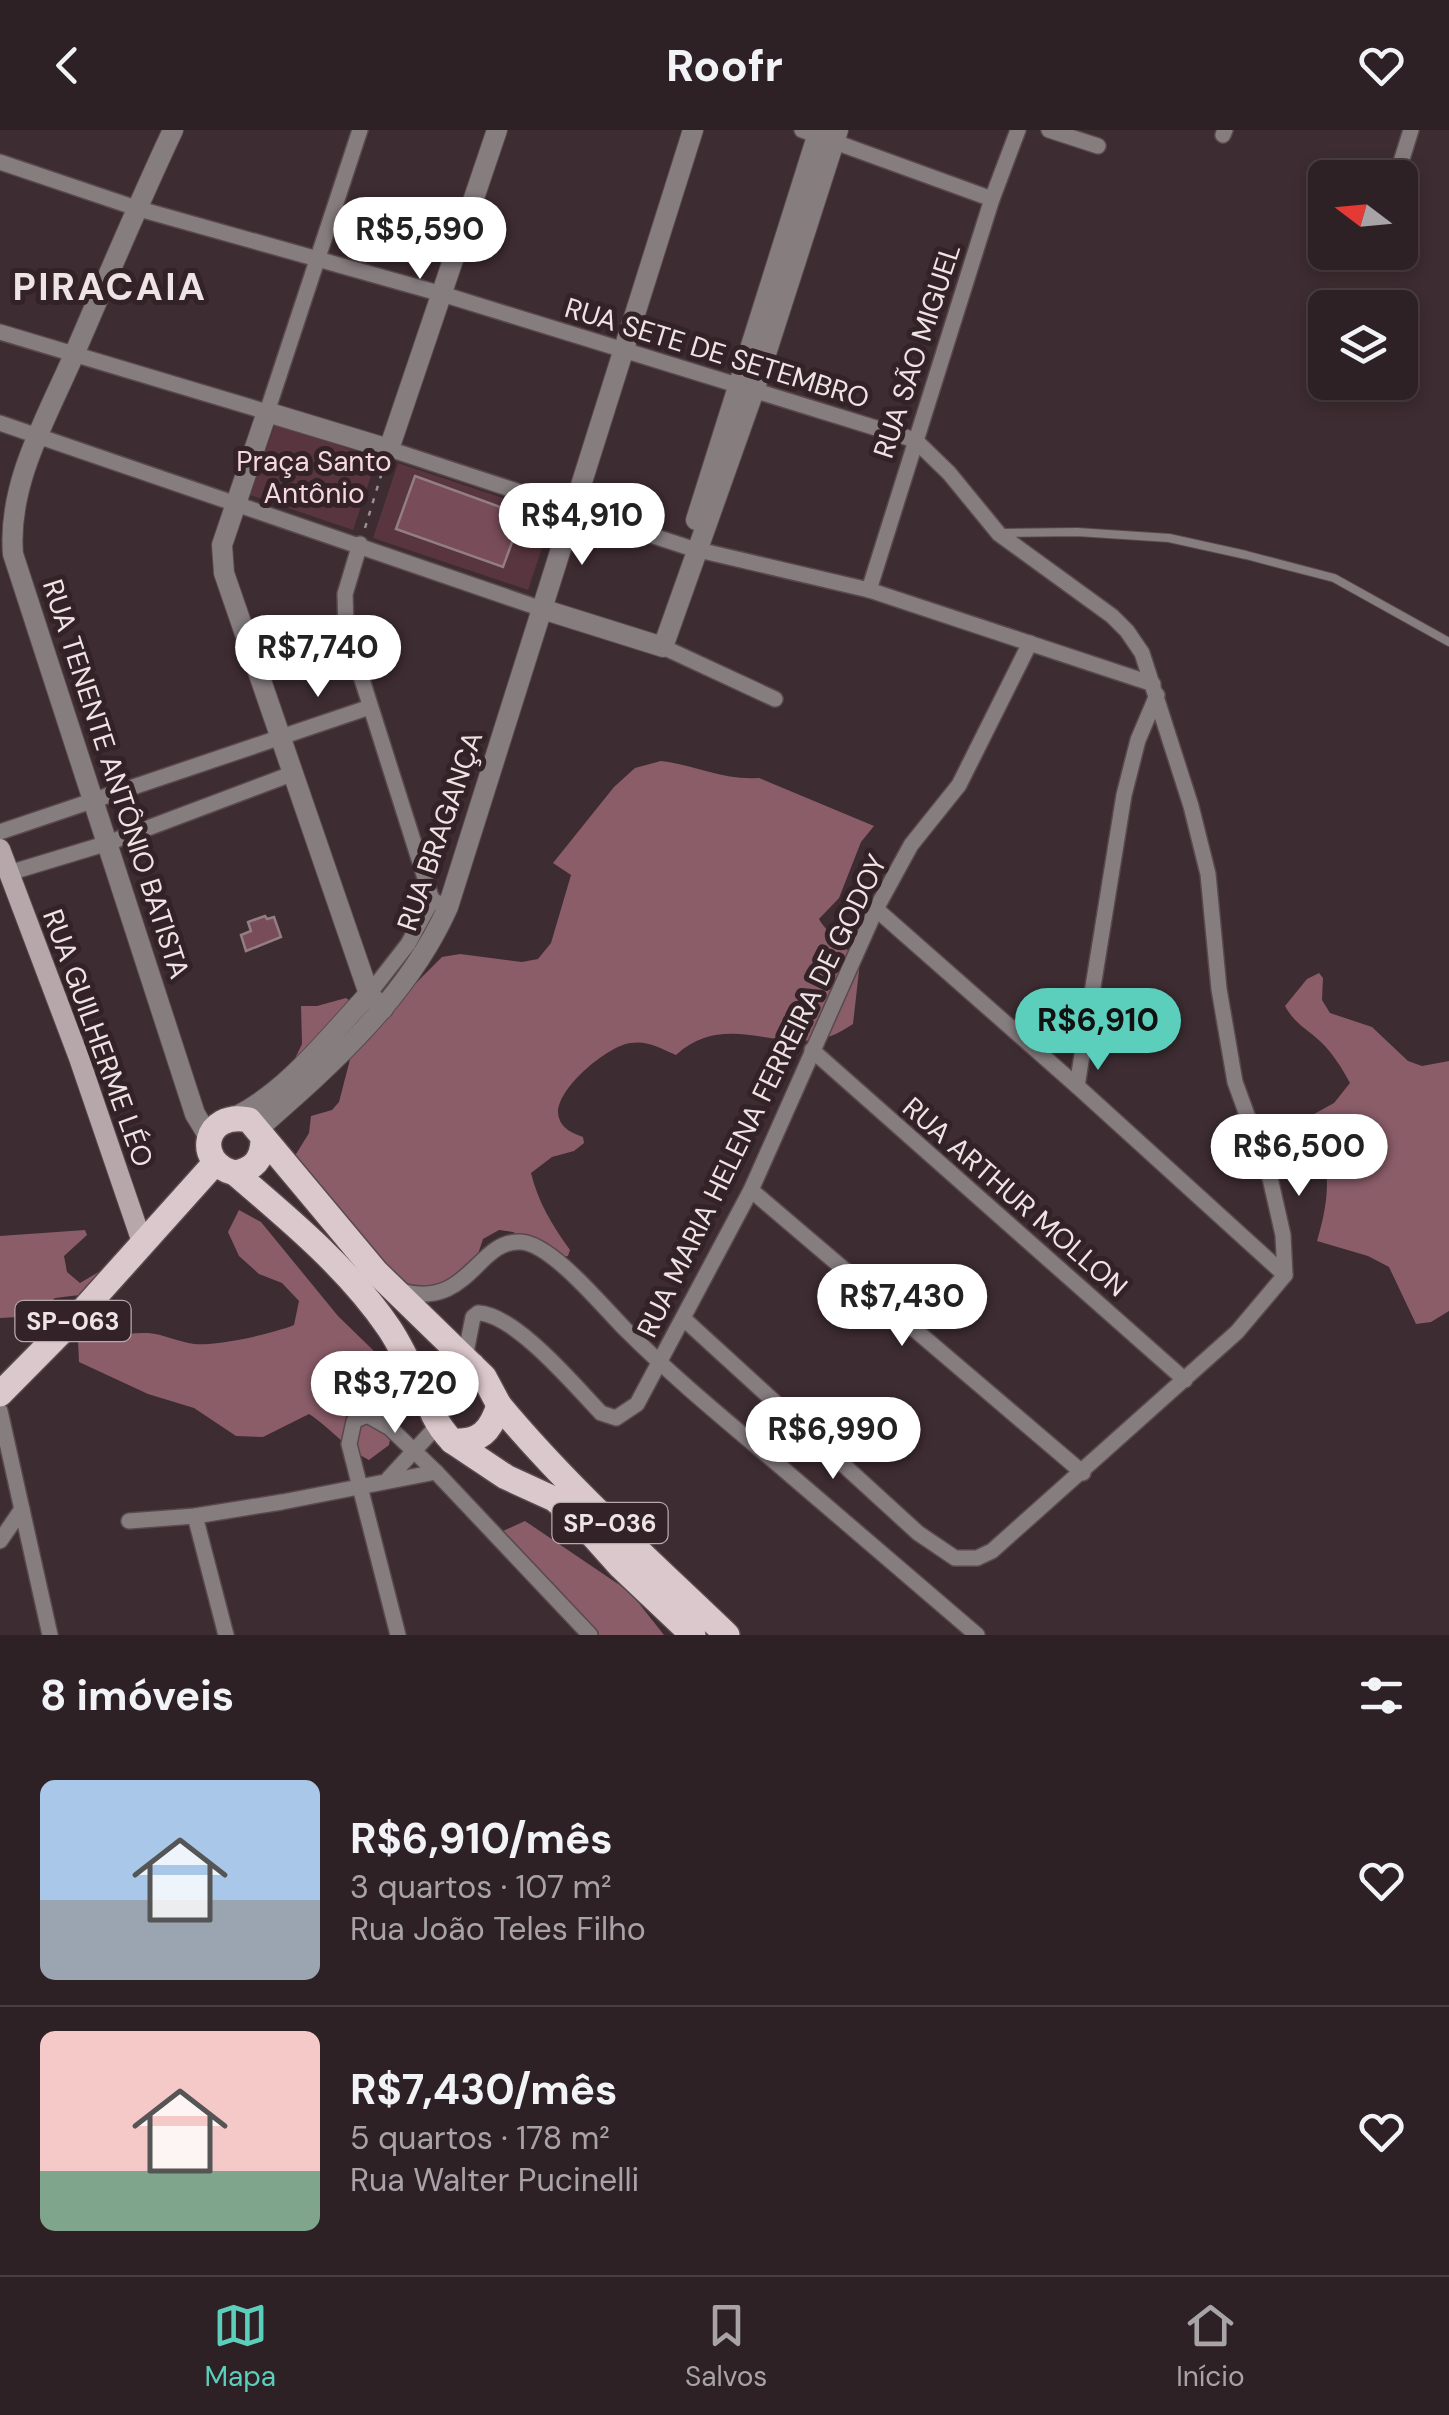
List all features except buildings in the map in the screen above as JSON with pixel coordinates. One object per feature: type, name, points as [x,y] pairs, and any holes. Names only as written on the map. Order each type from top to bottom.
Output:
[{"type":"main road","name":"RUA GUILHERME LÉO","points":[[0,849],[79,1058],[143,1245]]},
{"type":"main road","points":[[143,1245],[225,1168],[257,1164],[263,1153],[252,1129],[224,1120],[210,1137],[209,1150],[225,1168]]},
{"type":"main road","name":"SP-036","points":[[252,1129],[376,1272],[468,1361],[494,1392],[499,1406],[587,1500],[727,1635]]},
{"type":"main road","name":"SP-036","points":[[225,1168],[288,1218],[387,1325],[439,1424],[506,1478],[554,1499],[578,1519],[692,1635]]},
{"type":"main road","name":"SP-063","points":[[0,1394],[143,1245]]},
{"type":"main road","points":[[468,1361],[438,1371],[428,1389],[439,1424],[473,1441],[490,1428],[499,1406]]},
{"type":"street","name":"RUA TENENTE ANTÔNIO BATISTA","points":[[173,130],[39,436],[13,508],[12,554],[196,1114],[210,1137]]},
{"type":"street","points":[[360,130],[222,545],[224,573],[376,1002]]},
{"type":"street","points":[[389,450],[497,130]]},
{"type":"street","name":"RUA BRAGANÇA","points":[[252,1129],[376,1002],[408,980],[427,951],[576,511],[693,130]]},
{"type":"street","name":"RUA SÃO MIGUEL","points":[[869,590],[992,199],[1018,130]]},
{"type":"street","points":[[1049,130],[1098,146]]},
{"type":"street","points":[[1402,160],[1412,130]]},
{"type":"street","points":[[662,647],[822,133],[992,199]]},
{"type":"street","name":"RUA SETE DE SETEMBRO","points":[[0,162],[136,208],[442,294],[915,440],[949,473],[999,534],[1127,631],[1142,654],[1208,874],[1219,989],[1235,1082],[1274,1195],[1283,1234],[1285,1275]]},
{"type":"street","points":[[0,332],[389,450],[693,554],[869,590],[1030,643],[1155,690],[1124,795],[1078,1086]]},
{"type":"street","points":[[0,424],[662,647],[775,699]]},
{"type":"street","points":[[360,544],[343,610],[370,707],[440,904]]},
{"type":"street","name":"RUA MARIA HELENA FERREIRA DE GODOY","points":[[468,1361],[473,1317],[478,1313],[494,1315],[527,1340],[601,1413],[616,1418],[636,1404],[751,1190],[876,909],[911,845],[959,785],[1030,643]]},
{"type":"street","points":[[0,832],[370,707]]},
{"type":"street","points":[[9,872],[108,842],[294,774]]},
{"type":"street","points":[[684,1319],[918,1533],[944,1553],[965,1560],[992,1551],[1083,1473],[1237,1332],[1285,1275],[876,909]]},
{"type":"street","name":"RUA ARTHUR MOLLON","points":[[812,1050],[1185,1380]]},
{"type":"street","points":[[751,1190],[1083,1473]]},
{"type":"street","points":[[394,1289],[421,1295],[441,1292],[464,1279],[491,1254],[521,1242],[538,1248],[560,1264],[660,1364],[977,1635]]},
{"type":"street","points":[[0,1411],[50,1635]]},
{"type":"street","points":[[398,1635],[349,1436],[359,1416],[374,1417],[436,1472],[590,1635]]},
{"type":"street","points":[[389,1478],[439,1424]]},
{"type":"street","points":[[129,1521],[195,1516],[436,1472]]},
{"type":"street","points":[[0,1541],[22,1509]]},
{"type":"street","points":[[195,1516],[226,1635]]},
{"type":"lane","points":[[999,534],[1077,532],[1168,538],[1246,555],[1334,578],[1449,642]]},
{"type":"path","points":[[360,544],[389,450]]},
{"type":"green space","name":"Praça Santo Antônio","points":[[275,424],[377,458],[353,530],[250,495]]},
{"type":"green space","points":[[398,463],[553,515],[528,590],[373,538]]},
{"type":"shaded area","points":[[661,761],[735,777],[759,778],[874,826],[861,842],[839,898],[819,919],[860,962],[853,1024],[831,1036],[811,1040],[714,1035],[676,1055],[637,1042],[609,1052],[572,1084],[559,1108],[563,1125],[583,1137],[584,1143],[574,1151],[552,1157],[531,1173],[546,1213],[570,1250],[568,1256],[560,1257],[513,1232],[499,1230],[483,1239],[475,1263],[427,1291],[401,1287],[293,1159],[309,1133],[311,1116],[332,1110],[339,1102],[354,1044],[286,1077],[302,1044],[301,1006],[346,998],[372,1017],[381,1018],[442,957],[460,954],[522,962],[538,959],[551,943],[571,875],[553,863],[614,787],[635,768]]},
{"type":"shaded area","points":[[1319,973],[1323,978],[1322,1000],[1330,1013],[1372,1027],[1408,1061],[1422,1066],[1449,1061],[1449,1311],[1431,1322],[1416,1324],[1389,1267],[1368,1256],[1317,1241],[1327,1177],[1314,1114],[1334,1103],[1350,1083],[1329,1051],[1285,1006],[1307,979]]},
{"type":"shaded area","points":[[239,1210],[261,1222],[338,1316],[375,1352],[398,1398],[389,1445],[369,1460],[309,1414],[263,1437],[236,1436],[194,1408],[148,1394],[79,1362],[78,1340],[148,1333],[204,1344],[244,1339],[294,1325],[299,1301],[282,1283],[259,1274],[239,1256],[228,1232]]},
{"type":"shaded area","points":[[85,1230],[87,1235],[64,1256],[67,1272],[80,1283],[107,1267],[96,1293],[55,1298],[36,1316],[0,1318],[0,1236]]},
{"type":"shaded area","points":[[525,1521],[630,1592],[664,1635],[590,1635],[507,1555],[503,1531]]},
{"type":"district","name":"PIRACAIA","points":[[110,287]]}]
